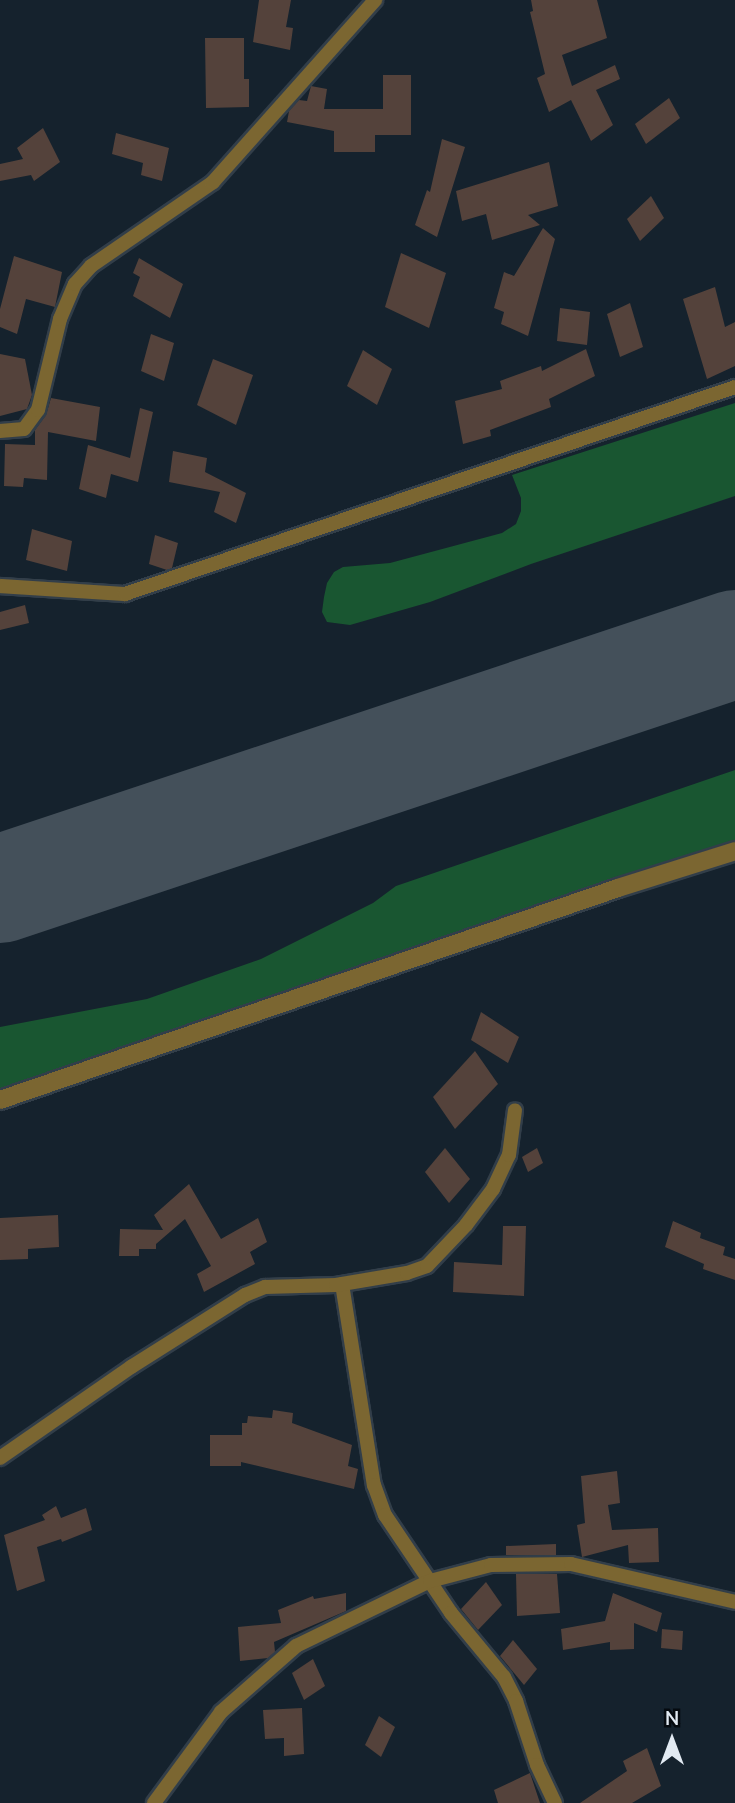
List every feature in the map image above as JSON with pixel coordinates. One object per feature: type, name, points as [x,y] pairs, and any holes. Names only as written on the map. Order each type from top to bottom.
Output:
[{"type":"street","points":[[0,431],[24,429],[38,410],[60,319],[75,284],[91,266],[214,182],[375,0]]},
{"type":"street","points":[[0,586],[125,594],[735,387]]},
{"type":"street","points":[[0,1100],[735,851]]},
{"type":"street","points":[[0,1458],[131,1367],[245,1295],[265,1287],[342,1284],[407,1273],[427,1266],[466,1225],[493,1189],[509,1155],[515,1110]]},
{"type":"street","points":[[342,1284],[374,1485],[385,1515],[430,1581],[504,1677],[516,1701],[537,1765],[555,1803]]},
{"type":"street","points":[[154,1803],[221,1712],[296,1646],[430,1581],[491,1565],[571,1564],[735,1602]]},
{"type":"green space","points":[[735,403],[735,496],[531,564],[430,602],[350,625],[327,622],[322,612],[327,583],[334,572],[343,567],[390,563],[502,533],[516,524],[521,511],[521,498],[512,475]]},
{"type":"green space","points":[[735,770],[735,847],[0,1091],[0,1027],[147,999],[261,959],[373,903],[396,886]]},
{"type":"building","points":[[259,0],[291,0],[286,27],[293,28],[290,50],[253,42]]},
{"type":"building","points":[[531,0],[597,0],[607,38],[562,55],[572,86],[615,65],[620,79],[596,90],[613,125],[591,141],[571,100],[549,112],[537,78],[545,74],[530,12],[533,11]]},
{"type":"building","points":[[205,38],[244,38],[244,79],[249,79],[249,107],[206,108]]},
{"type":"building","points":[[383,75],[411,75],[411,135],[375,135],[375,152],[334,152],[334,131],[287,122],[289,111],[299,100],[307,101],[311,86],[327,89],[324,109],[383,109]]},
{"type":"building","points":[[669,98],[680,118],[646,144],[635,124]]},
{"type":"building","points":[[43,128],[60,162],[34,181],[31,175],[0,181],[0,164],[23,159],[17,148]]},
{"type":"building","points":[[116,133],[169,148],[162,181],[141,175],[143,163],[112,154]]},
{"type":"building","points":[[442,139],[465,147],[437,237],[415,225],[427,190],[430,192]]},
{"type":"building","points":[[549,162],[558,206],[528,215],[540,225],[492,240],[486,214],[462,221],[456,191]]},
{"type":"building","points":[[651,196],[664,218],[640,241],[627,219]]},
{"type":"building","points":[[543,228],[555,239],[528,336],[501,324],[504,312],[494,308],[504,272],[514,276]]},
{"type":"building","points":[[401,253],[446,273],[429,328],[385,307]]},
{"type":"building","points":[[14,256],[62,272],[55,307],[26,299],[17,334],[0,327],[0,309]]},
{"type":"building","points":[[139,258],[183,284],[170,318],[133,296],[140,277],[133,273]]},
{"type":"building","points":[[715,287],[725,327],[735,322],[735,366],[707,379],[683,299]]},
{"type":"building","points":[[630,303],[643,347],[620,357],[607,314]]},
{"type":"building","points":[[560,308],[590,312],[587,345],[557,341]]},
{"type":"building","points":[[151,334],[174,343],[164,381],[141,371]]},
{"type":"building","points":[[586,349],[595,376],[549,399],[551,407],[490,430],[491,436],[463,444],[455,401],[502,389],[500,381],[541,366],[542,371]]},
{"type":"building","points":[[363,350],[392,369],[377,405],[347,386]]},
{"type":"building","points":[[0,354],[25,359],[32,395],[27,409],[0,416]]},
{"type":"building","points":[[213,359],[253,375],[236,425],[197,405]]},
{"type":"building","points":[[51,398],[100,407],[96,441],[48,432],[47,480],[24,478],[23,487],[4,486],[5,444],[35,445],[35,430],[46,415]]},
{"type":"building","points":[[140,408],[153,412],[138,482],[111,474],[106,498],[79,489],[88,445],[130,458]]},
{"type":"building","points":[[173,451],[207,458],[205,472],[246,493],[236,523],[214,512],[220,492],[169,482]]},
{"type":"building","points":[[32,529],[72,541],[67,571],[26,560]]},
{"type":"building","points":[[155,535],[178,543],[172,568],[167,570],[149,564]]},
{"type":"building","points":[[25,605],[29,623],[0,630],[0,612]]},
{"type":"building","points":[[481,1012],[519,1037],[508,1063],[471,1040]]},
{"type":"building","points":[[475,1051],[498,1084],[455,1129],[433,1097]]},
{"type":"building","points":[[445,1148],[470,1179],[449,1203],[425,1172]]},
{"type":"building","points":[[537,1148],[543,1163],[528,1172],[522,1157]]},
{"type":"building","points":[[189,1184],[221,1239],[258,1218],[267,1242],[250,1252],[255,1264],[204,1292],[197,1274],[211,1266],[185,1219],[156,1244],[156,1249],[139,1249],[139,1256],[119,1256],[120,1229],[163,1230],[154,1215]]},
{"type":"building","points":[[58,1215],[59,1247],[28,1249],[28,1259],[0,1260],[0,1218]]},
{"type":"building","points":[[673,1221],[701,1233],[700,1238],[725,1247],[723,1255],[735,1259],[735,1280],[703,1269],[704,1264],[665,1247]]},
{"type":"building","points":[[503,1226],[526,1226],[524,1296],[453,1292],[454,1262],[502,1265]]},
{"type":"building","points":[[273,1410],[293,1413],[292,1423],[352,1445],[348,1466],[358,1469],[354,1489],[241,1462],[241,1466],[210,1466],[210,1435],[242,1435],[242,1423],[247,1423],[248,1416],[272,1418]]},
{"type":"building","points":[[617,1471],[620,1503],[608,1505],[612,1530],[658,1528],[659,1562],[629,1563],[628,1545],[582,1557],[577,1525],[585,1523],[581,1476]]},
{"type":"building","points":[[56,1506],[61,1518],[86,1508],[92,1530],[62,1542],[61,1539],[37,1547],[45,1581],[17,1591],[4,1535],[45,1520],[42,1515]]},
{"type":"building","points":[[556,1544],[556,1555],[506,1555],[506,1546]]},
{"type":"building","points":[[516,1574],[557,1574],[560,1613],[517,1616]]},
{"type":"building","points":[[486,1582],[502,1605],[478,1630],[461,1609]]},
{"type":"building","points":[[346,1593],[346,1611],[274,1642],[275,1652],[268,1658],[240,1661],[238,1627],[281,1623],[278,1610],[313,1596],[314,1599]]},
{"type":"building","points":[[613,1593],[662,1613],[657,1632],[634,1623],[634,1649],[610,1650],[610,1642],[563,1650],[561,1629],[605,1621]]},
{"type":"building","points":[[662,1629],[683,1631],[682,1650],[661,1648]]},
{"type":"building","points":[[513,1640],[537,1669],[524,1685],[500,1656]]},
{"type":"building","points":[[313,1659],[325,1686],[304,1700],[292,1673]]},
{"type":"building","points":[[302,1708],[304,1754],[284,1756],[284,1738],[265,1739],[263,1710]]},
{"type":"building","points":[[379,1716],[395,1727],[381,1757],[365,1745]]},
{"type":"building","points":[[647,1748],[661,1786],[632,1803],[580,1803],[627,1771],[623,1761]]},
{"type":"building","points":[[530,1773],[540,1803],[498,1803],[494,1790]]},
{"type":"runway","points":[[0,889],[735,644]]}]
